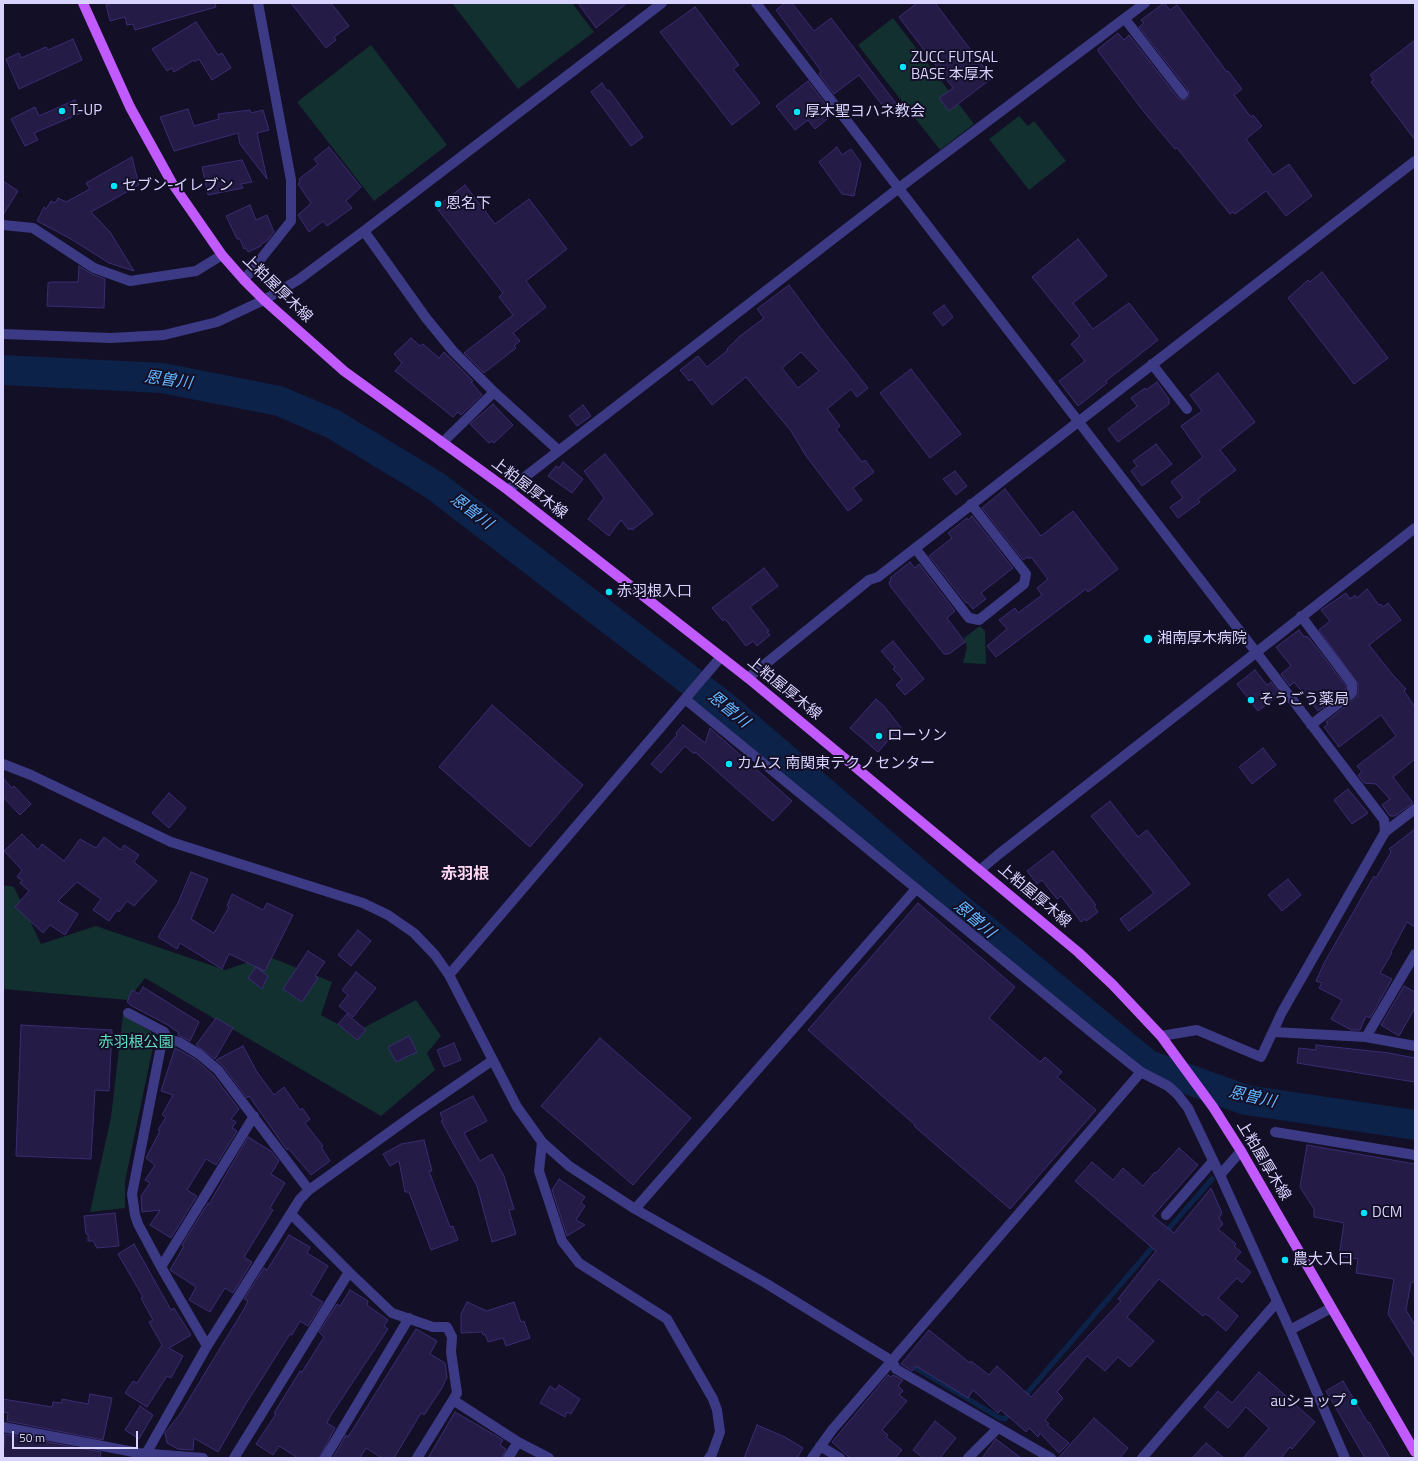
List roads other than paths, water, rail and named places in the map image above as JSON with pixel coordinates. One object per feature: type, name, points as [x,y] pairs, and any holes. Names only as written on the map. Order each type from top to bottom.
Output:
[{"type":"main road","name":"上粕屋厚木線","points":[[84,3],[130,107],[172,183],[222,255],[264,300],[344,371],[508,490],[720,658],[748,678],[1078,952],[1113,985],[1161,1036],[1213,1107],[1241,1151],[1415,1452]]},
{"type":"street","points":[[244,280],[291,220],[291,180],[258,3]]},
{"type":"street","points":[[3,334],[111,338],[164,335],[217,322],[264,300],[298,280],[364,231],[662,3]]},
{"type":"street","points":[[756,3],[1384,820],[1385,832]]},
{"type":"street","points":[[508,490],[899,188],[1145,3]]},
{"type":"street","points":[[1125,19],[1184,94]]},
{"type":"street","points":[[748,678],[869,580],[878,577],[1415,161]]},
{"type":"street","points":[[3,225],[33,228],[94,268],[130,281],[196,271],[222,255]]},
{"type":"street","points":[[364,231],[426,318],[453,351],[494,392],[558,450]]},
{"type":"street","points":[[1152,364],[1187,409]]},
{"type":"street","points":[[442,443],[494,392]]},
{"type":"street","points":[[915,548],[969,618],[979,620],[1024,584],[1026,574],[971,504]]},
{"type":"street","points":[[980,870],[1301,616],[1415,528]]},
{"type":"street","points":[[1301,616],[1352,684],[1352,692],[1311,725]]},
{"type":"street","points":[[449,975],[720,658]]},
{"type":"street","points":[[686,698],[915,890],[1141,1072],[1168,1086],[1177,1094],[1188,1108],[1214,1161],[1290,1330],[1345,1458]]},
{"type":"street","points":[[3,764],[31,775],[171,842],[363,904],[388,915],[414,933],[435,955],[449,975],[517,1107],[542,1142],[569,1166],[635,1209],[767,1284],[892,1361],[896,1369],[1051,1458]]},
{"type":"street","points":[[1161,1036],[1197,1030],[1261,1057],[1274,1032],[1282,1012],[1385,832],[1415,809]]},
{"type":"street","points":[[635,1209],[915,890]]},
{"type":"street","points":[[1366,1038],[1415,954]]},
{"type":"street","points":[[128,1013],[164,1032],[168,1038],[179,1042],[199,1054],[218,1070],[309,1190]]},
{"type":"street","points":[[1274,1032],[1366,1038],[1415,1046]]},
{"type":"street","points":[[168,1038],[162,1041],[132,1194],[138,1224],[207,1346]]},
{"type":"street","points":[[145,1455],[207,1346],[291,1214],[309,1190],[493,1060]]},
{"type":"street","points":[[812,1458],[832,1430],[1141,1072]]},
{"type":"street","points":[[161,1267],[254,1116]]},
{"type":"street","points":[[1275,1132],[1415,1155]]},
{"type":"street","points":[[542,1142],[539,1171],[562,1241],[579,1263],[667,1319],[713,1398],[717,1410],[720,1432],[712,1454],[709,1458]]},
{"type":"street","points":[[1220,1175],[1241,1151]]},
{"type":"street","points":[[1166,1215],[1214,1161]]},
{"type":"street","points":[[291,1214],[392,1313],[433,1327],[447,1327],[452,1337],[451,1352],[457,1393],[417,1458]]},
{"type":"street","points":[[234,1458],[349,1272]]},
{"type":"street","points":[[1142,1458],[1277,1302]]},
{"type":"street","points":[[1290,1330],[1331,1308]]},
{"type":"street","points":[[325,1458],[409,1318]]},
{"type":"street","points":[[453,1400],[518,1442],[549,1458]]},
{"type":"street","points":[[3,1427],[145,1455],[203,1458]]},
{"type":"street","points":[[968,1458],[998,1428]]},
{"type":"street","points":[[508,1458],[518,1442]]},
{"type":"street","points":[[820,1446],[840,1458]]},
{"type":"waterway","name":"恩曽川","points":[[3,370],[162,378],[279,401],[333,424],[434,485],[726,708],[938,891],[1148,1065],[1246,1100],[1415,1125]]},
{"type":"waterway","points":[[1165,1233],[1212,1179]]},
{"type":"waterway","points":[[1023,1398],[1156,1243]]},
{"type":"waterway","points":[[909,1364],[1000,1418],[1005,1419],[1011,1411]]},
{"type":"place","name":"ZUCC FUTSAL BASE 本厚木","points":[[903,67]]},
{"type":"place","name":"T-UP","points":[[62,111]]},
{"type":"place","name":"厚木聖ヨハネ教会","points":[[797,112]]},
{"type":"place","name":"セブン-イレブン","points":[[114,186]]},
{"type":"place","name":"恩名下","points":[[438,204]]},
{"type":"place","name":"赤羽根入口","points":[[609,592]]},
{"type":"place","name":"湘南厚木病院","points":[[1148,639]]},
{"type":"place","name":"そうごう薬局","points":[[1251,700]]},
{"type":"place","name":"ローソン","points":[[879,736]]},
{"type":"place","name":"カムス 南関東テクノセンター","points":[[729,764]]},
{"type":"place","name":"DCM","points":[[1364,1213]]},
{"type":"place","name":"農大入口","points":[[1285,1260]]},
{"type":"place","name":"auショップ","points":[[1354,1402]]},
{"type":"district","name":"赤羽根","points":[[465,875]]},
{"type":"park label","name":"赤羽根公園","points":[[136,1043]]}]
